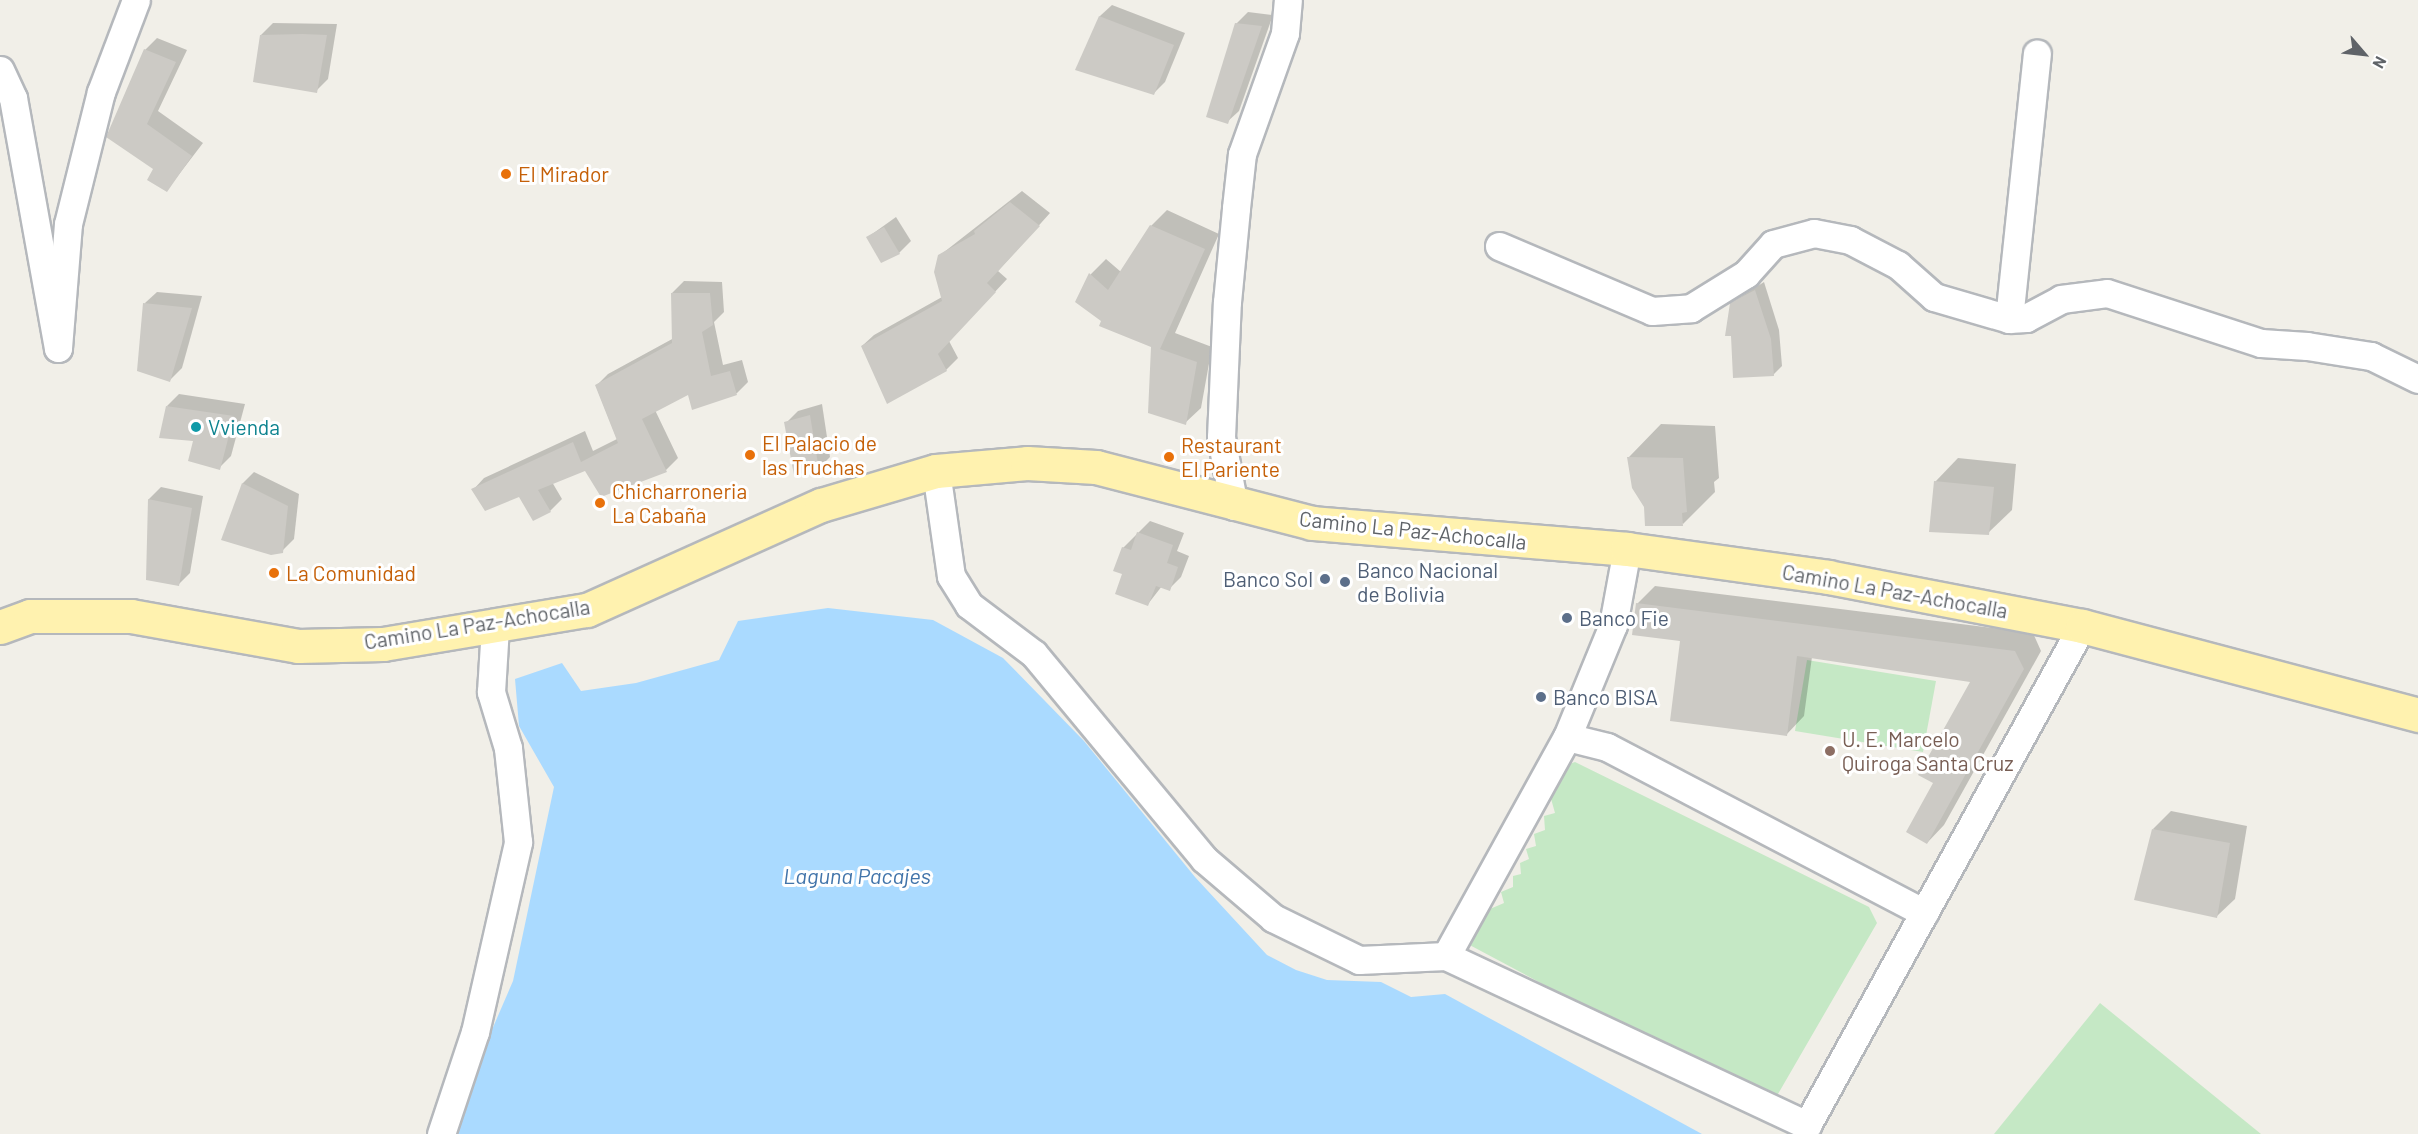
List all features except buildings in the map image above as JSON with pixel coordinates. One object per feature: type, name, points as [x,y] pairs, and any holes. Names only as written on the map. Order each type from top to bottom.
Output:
[{"type":"main road","name":"Camino La Paz-Achocalla","points":[[0,627],[30,616],[131,616],[297,646],[383,644],[587,610],[821,505],[936,471],[1027,463],[1096,467],[1234,506],[1311,523],[1627,549],[1828,577],[2082,626],[2418,715]]},
{"type":"street","points":[[0,70],[14,98],[58,348],[69,224],[101,92],[136,0]]},
{"type":"street","points":[[1234,506],[1221,437],[1227,302],[1237,197],[1242,154],[1285,33],[1288,0]]},
{"type":"street","points":[[2009,319],[2037,53]]},
{"type":"street","points":[[1498,246],[1652,311],[1691,308],[1746,274],[1773,244],[1814,233],[1850,240],[1898,265],[1934,297],[2009,319],[2026,318],[2061,299],[2108,293],[2261,343],[2307,346],[2371,357],[2418,379]]},
{"type":"street","points":[[936,471],[951,576],[969,605],[1034,654],[1204,859],[1273,918],[1359,960],[1446,956],[1807,1125],[2082,626]]},
{"type":"street","points":[[1446,956],[1567,737],[1613,626],[1627,549]]},
{"type":"street","points":[[441,1134],[475,1032],[518,842],[508,748],[490,692],[495,626]]},
{"type":"street","points":[[1567,737],[1607,747],[1924,913]]},
{"type":"green space","points":[[1807,660],[1936,681],[1923,752],[1795,731]]},
{"type":"green space","points":[[1575,762],[1869,907],[1877,923],[1771,1106],[1464,942],[1476,915],[1504,903],[1501,892],[1513,887],[1513,876],[1521,874],[1520,863],[1529,859],[1526,849],[1536,846],[1534,834],[1545,830],[1544,816],[1555,813],[1548,788],[1561,767]]},
{"type":"green space","points":[[2100,1003],[2261,1134],[1994,1134]]},
{"type":"water","name":"Laguna Pacajes","points":[[828,608],[933,620],[1003,658],[1084,741],[1195,877],[1267,955],[1296,970],[1327,980],[1381,982],[1411,997],[1445,994],[1702,1134],[447,1134],[513,981],[554,787],[519,726],[515,679],[562,663],[581,691],[636,683],[719,660],[738,621]]},
{"type":"place","name":"El Mirador","points":[[506,174]]},
{"type":"place","name":"Vvienda","points":[[196,427]]},
{"type":"place","name":"El Palacio de las Truchas","points":[[750,455]]},
{"type":"place","name":"Restaurant El Pariente","points":[[1169,457]]},
{"type":"place","name":"Chicharroneria La Cabaña","points":[[600,503]]},
{"type":"place","name":"La Comunidad","points":[[274,573]]},
{"type":"place","name":"Banco Sol","points":[[1325,579]]},
{"type":"place","name":"Banco Nacional de Bolivia","points":[[1345,582]]},
{"type":"place","name":"Banco Fie","points":[[1567,618]]},
{"type":"place","name":"Banco BISA","points":[[1541,697]]},
{"type":"place","name":"U. E. Marcelo Quiroga Santa Cruz","points":[[1830,751]]}]
